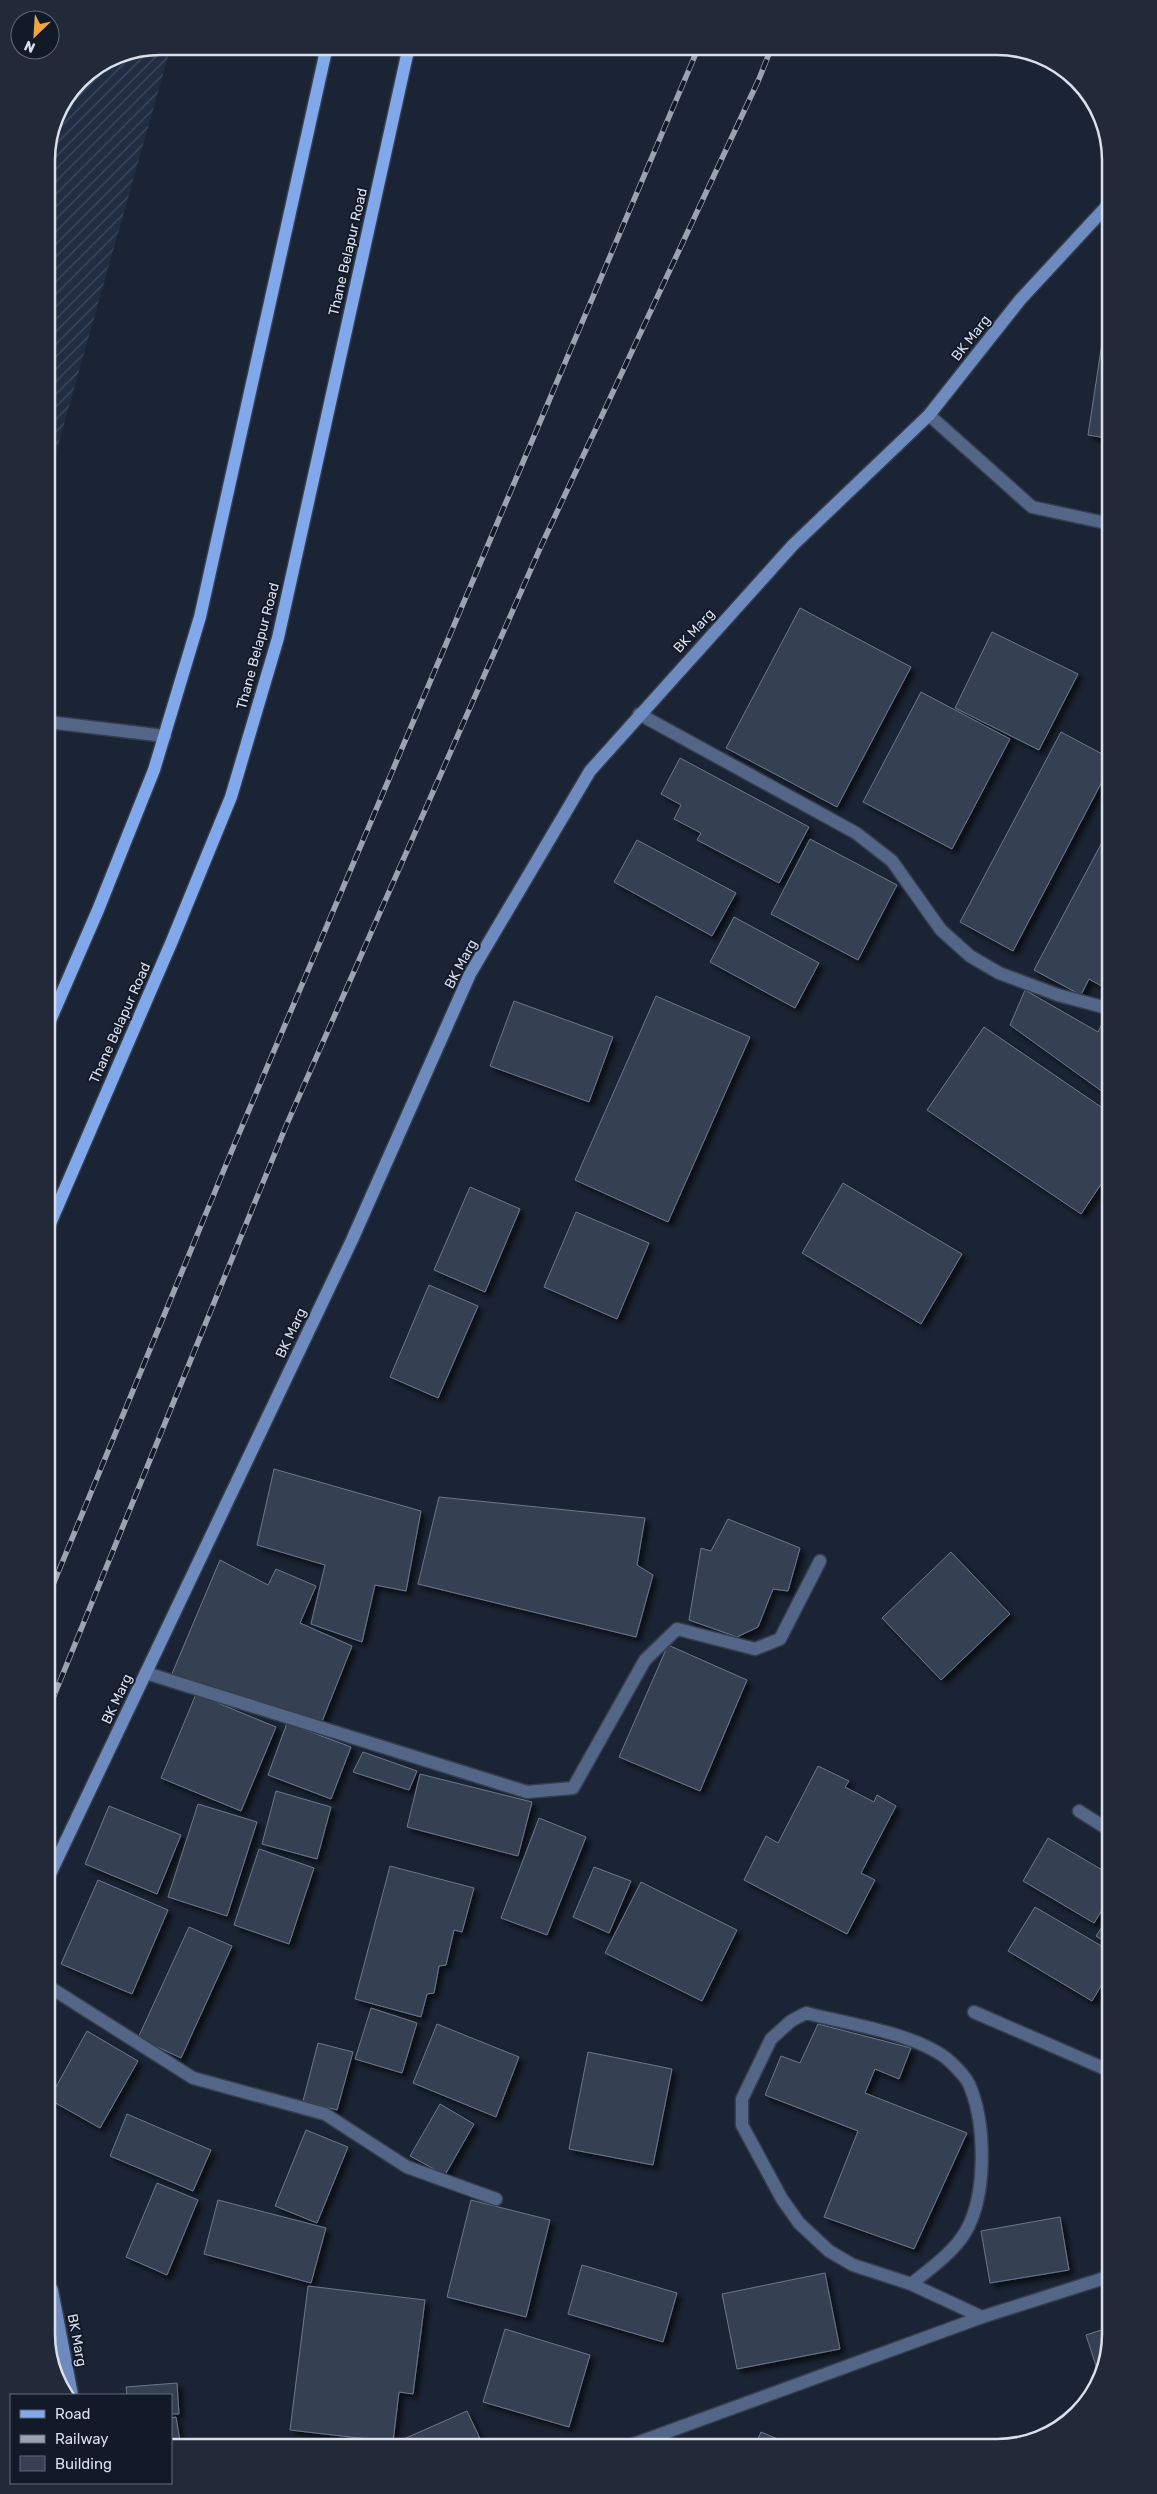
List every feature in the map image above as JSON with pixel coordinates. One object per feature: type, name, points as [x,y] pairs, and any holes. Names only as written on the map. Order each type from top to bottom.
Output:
[{"type":"main road","points":[[55,1009],[98,910],[154,770],[200,617],[325,55]]},
{"type":"main road","name":"Thane Belapur Road","points":[[55,1212],[172,941],[234,788],[278,638],[407,55]]},
{"type":"street","name":"BK Marg","points":[[55,1864],[352,1240],[470,974],[590,771],[638,714],[793,545],[930,415],[1020,300],[1102,211]]},
{"type":"street","points":[[930,415],[1032,506],[1102,521]]},
{"type":"street","points":[[638,714],[856,833],[892,861],[942,930],[970,956],[1007,976],[1058,995],[1102,1007]]},
{"type":"street","points":[[55,723],[165,736]]},
{"type":"street","points":[[146,1673],[527,1792],[573,1788],[645,1660],[677,1629],[755,1649],[780,1639],[820,1561]]},
{"type":"street","points":[[1079,1811],[1102,1826]]},
{"type":"street","points":[[55,1991],[193,2078],[325,2114],[407,2166],[496,2198]]},
{"type":"street","points":[[974,2012],[1102,2068]]},
{"type":"street","points":[[911,2284],[937,2263],[965,2233],[977,2205],[980,2118],[968,2082],[947,2059],[920,2042],[806,2013],[791,2022],[771,2039],[742,2099],[742,2125],[782,2199],[799,2223],[829,2251],[853,2265],[911,2284],[982,2317]]},
{"type":"street","points":[[648,2439],[982,2317],[1102,2279]]},
{"type":"street","name":"BK Marg","points":[[55,2306],[71,2388]]},
{"type":"shaded area","points":[[168,55],[55,456],[55,153],[57,139],[66,113],[77,96],[91,81],[107,69],[120,63],[146,56]]},
{"type":"building","points":[[1102,343],[1102,437],[1088,435]]},
{"type":"building","points":[[800,608],[911,667],[837,807],[726,748]]},
{"type":"building","points":[[992,632],[1078,674],[1039,750],[955,708]]},
{"type":"building","points":[[921,692],[1010,739],[952,849],[863,802]]},
{"type":"building","points":[[1061,732],[1102,754],[1102,782],[1013,951],[960,922]]},
{"type":"building","points":[[680,758],[809,827],[779,883],[697,840],[701,833],[674,819],[681,805],[661,794]]},
{"type":"building","points":[[810,839],[897,885],[858,960],[771,914]]},
{"type":"building","points":[[637,840],[736,893],[712,936],[614,882]]},
{"type":"building","points":[[1102,842],[1102,986],[1089,979],[1081,995],[1034,970]]},
{"type":"building","points":[[734,917],[819,963],[795,1008],[710,962]]},
{"type":"building","points":[[1025,990],[1098,1032],[1102,1024],[1102,1091],[1010,1025]]},
{"type":"building","points":[[656,996],[750,1037],[668,1222],[575,1180]]},
{"type":"building","points":[[514,1001],[613,1037],[589,1102],[490,1066]]},
{"type":"building","points":[[984,1027],[1102,1108],[1102,1183],[1081,1214],[927,1110]]},
{"type":"building","points":[[843,1183],[962,1254],[921,1324],[802,1253]]},
{"type":"building","points":[[470,1187],[520,1209],[485,1292],[434,1270]]},
{"type":"building","points":[[576,1212],[649,1243],[617,1319],[544,1287]]},
{"type":"building","points":[[429,1285],[478,1306],[438,1398],[390,1377]]},
{"type":"building","points":[[274,1469],[421,1511],[406,1591],[375,1585],[362,1642],[311,1624],[325,1565],[257,1545]]},
{"type":"building","points":[[439,1497],[645,1518],[637,1565],[653,1575],[636,1637],[418,1584]]},
{"type":"building","points":[[728,1519],[800,1548],[788,1591],[773,1589],[758,1627],[737,1637],[689,1620],[701,1548],[711,1551]]},
{"type":"building","points":[[951,1552],[1010,1614],[941,1680],[882,1618]]},
{"type":"building","points":[[220,1560],[268,1585],[276,1569],[316,1586],[300,1623],[352,1646],[321,1724],[171,1676]]},
{"type":"building","points":[[668,1645],[747,1680],[700,1791],[619,1757]]},
{"type":"building","points":[[196,1694],[276,1727],[241,1811],[161,1778]]},
{"type":"building","points":[[287,1723],[351,1747],[331,1799],[268,1775]]},
{"type":"building","points":[[363,1752],[417,1771],[409,1790],[353,1772]]},
{"type":"building","points":[[818,1766],[849,1781],[845,1787],[874,1802],[877,1795],[896,1806],[861,1873],[875,1880],[847,1934],[744,1880],[766,1836],[778,1843]]},
{"type":"building","points":[[420,1774],[532,1802],[518,1856],[407,1827]]},
{"type":"building","points":[[276,1791],[331,1807],[317,1859],[262,1844]]},
{"type":"building","points":[[198,1804],[257,1822],[227,1916],[168,1897]]},
{"type":"building","points":[[109,1806],[181,1835],[157,1894],[85,1864]]},
{"type":"building","points":[[539,1818],[586,1837],[547,1935],[501,1918]]},
{"type":"building","points":[[1048,1838],[1102,1870],[1102,1910],[1094,1923],[1023,1881]]},
{"type":"building","points":[[259,1849],[314,1868],[289,1944],[234,1925]]},
{"type":"building","points":[[390,1866],[474,1888],[462,1932],[454,1930],[446,1965],[439,1966],[434,1993],[427,1994],[421,2017],[355,1999]]},
{"type":"building","points":[[594,1867],[631,1881],[609,1933],[573,1917]]},
{"type":"building","points":[[98,1880],[168,1910],[132,1994],[61,1964]]},
{"type":"building","points":[[641,1882],[737,1930],[702,2001],[605,1953]]},
{"type":"building","points":[[1035,1907],[1102,1946],[1102,1984],[1092,2001],[1008,1951]]},
{"type":"building","points":[[189,1927],[232,1946],[181,2058],[138,2038]]},
{"type":"building","points":[[1102,1927],[1102,1940],[1096,1936]]},
{"type":"building","points":[[371,2008],[417,2023],[402,2073],[355,2059]]},
{"type":"building","points":[[437,2024],[519,2057],[496,2117],[413,2083]]},
{"type":"building","points":[[818,2024],[911,2048],[899,2079],[875,2069],[865,2093],[967,2133],[914,2249],[824,2217],[858,2131],[765,2095],[781,2056],[800,2063]]},
{"type":"building","points":[[87,2031],[138,2061],[100,2128],[55,2103],[55,2089]]},
{"type":"building","points":[[318,2043],[353,2052],[337,2110],[303,2101]]},
{"type":"building","points":[[588,2052],[672,2069],[653,2165],[569,2149]]},
{"type":"building","points":[[440,2104],[474,2124],[445,2175],[410,2156]]},
{"type":"building","points":[[127,2114],[211,2150],[193,2191],[110,2156]]},
{"type":"building","points":[[306,2130],[348,2147],[317,2223],[275,2206]]},
{"type":"building","points":[[157,2183],[198,2200],[167,2275],[126,2257]]},
{"type":"building","points":[[218,2200],[326,2228],[311,2283],[204,2254]]},
{"type":"building","points":[[471,2200],[550,2220],[526,2317],[447,2297]]},
{"type":"building","points":[[1060,2217],[1069,2270],[990,2283],[981,2231]]},
{"type":"building","points":[[582,2265],[677,2293],[663,2342],[568,2314]]},
{"type":"building","points":[[825,2273],[840,2349],[737,2369],[722,2294]]},
{"type":"building","points":[[308,2286],[425,2300],[413,2394],[399,2392],[393,2439],[367,2439],[290,2430]]},
{"type":"building","points":[[505,2329],[590,2355],[569,2427],[483,2402]]},
{"type":"building","points":[[1102,2330],[1101,2348],[1096,2367],[1086,2335]]},
{"type":"building","points":[[177,2383],[179,2414],[172,2414],[172,2394],[127,2394],[126,2387]]},
{"type":"building","points":[[467,2411],[480,2439],[404,2439]]},
{"type":"building","points":[[176,2417],[180,2439],[172,2439],[172,2418]]},
{"type":"building","points":[[761,2432],[778,2439],[758,2439]]},
{"type":"railway","points":[[55,1580],[235,1143],[695,55]]},
{"type":"railway","points":[[55,1693],[286,1126],[542,544],[759,79],[768,55]]}]
